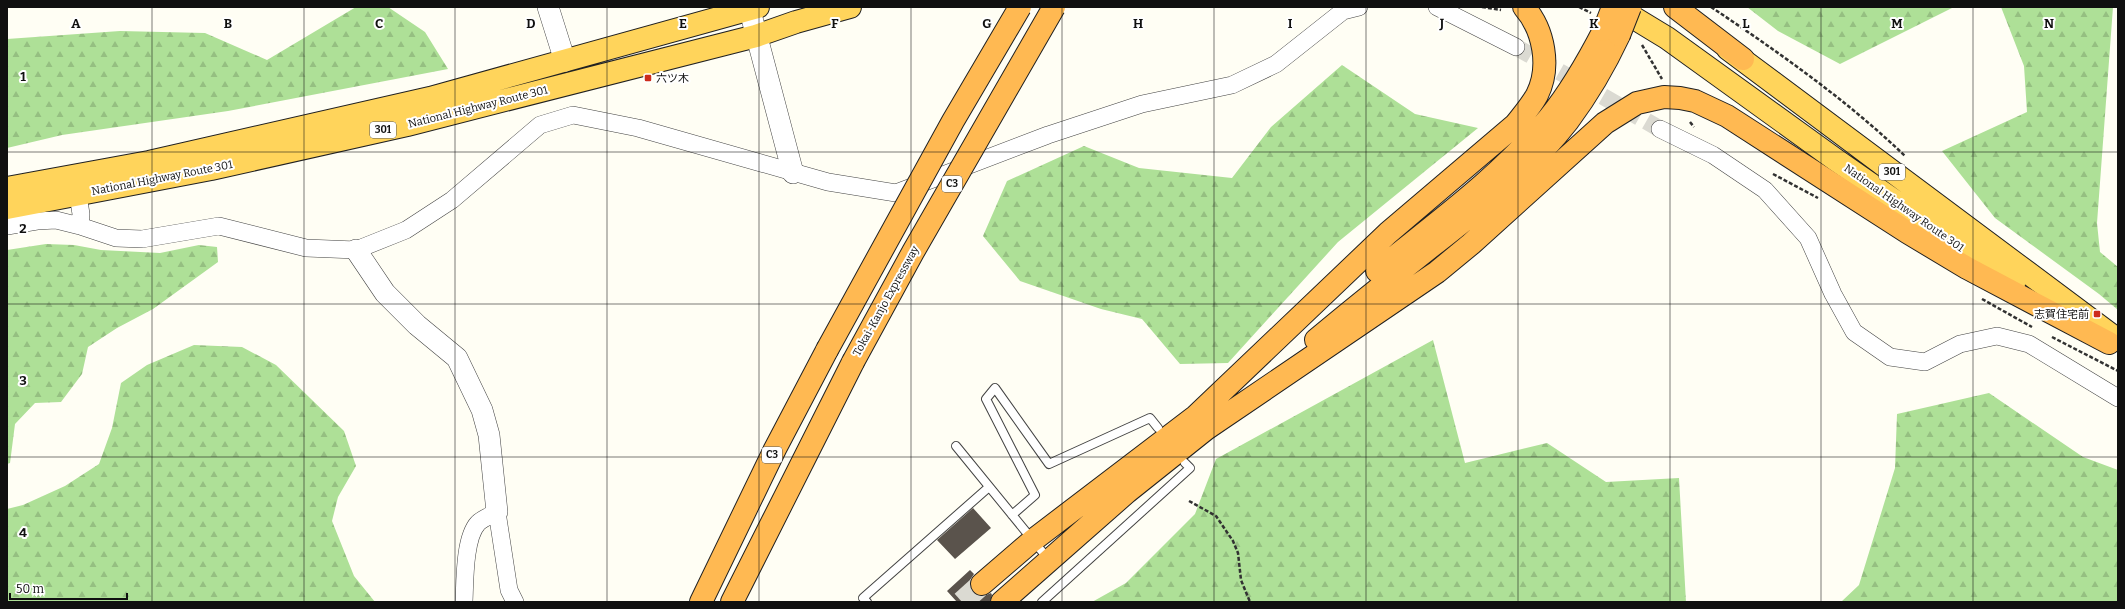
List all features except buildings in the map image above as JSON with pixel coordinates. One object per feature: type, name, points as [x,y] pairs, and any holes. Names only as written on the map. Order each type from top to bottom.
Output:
[{"type":"highway","name":"National Highway Route 301","points":[[7,208],[211,169],[407,124],[756,36],[796,22],[850,7]]},
{"type":"highway","name":"C3","points":[[701,602],[719,563],[827,350],[953,121],[1020,7]]},
{"type":"highway","name":"Tokai-Kanjo Expressway","points":[[732,602],[853,362],[913,252],[1054,7]]},
{"type":"highway","points":[[1002,602],[1127,492],[1201,422],[1388,233],[1420,203],[1500,138],[1528,109],[1538,93],[1544,61],[1543,44],[1537,27],[1524,7]]},
{"type":"highway","name":"National Highway Route 301","points":[[1615,7],[1667,38],[1836,160],[1990,268],[2038,300],[2115,343]]},
{"type":"highway","points":[[1612,33],[1615,7]]},
{"type":"highway","points":[[1201,422],[1402,250],[1471,194],[1514,155],[1564,98],[1630,7]]},
{"type":"highway","name":"National Highway Route 301","points":[[1666,7],[1743,59],[2115,343]]},
{"type":"highway","points":[[1675,7],[1743,59]]},
{"type":"highway","name":"National Highway Route 301","points":[[7,188],[149,162],[430,98],[752,8]]},
{"type":"highway","points":[[982,584],[1032,541],[1201,422],[1437,272],[1487,230],[1605,123],[1637,103],[1664,97],[1695,101],[1727,116],[1960,264],[2115,343]]},
{"type":"street","points":[[548,7],[565,61]]},
{"type":"street","points":[[7,226],[37,221],[56,220],[116,238],[142,239],[219,226],[306,248],[356,250],[406,230],[452,200],[540,125],[573,115],[638,128],[828,182],[896,193],[1048,135],[1142,104],[1232,85],[1276,64],[1343,11],[1359,7]]},
{"type":"street","points":[[1437,7],[1516,48]]},
{"type":"street","points":[[752,8],[756,36],[793,173]]},
{"type":"street","points":[[1660,129],[1713,155],[1765,190],[1808,238],[1833,294],[1854,332],[1890,356],[1925,362],[1960,344],[1997,336],[2029,344],[2118,398]]},
{"type":"street","points":[[78,195],[81,214],[80,226]]},
{"type":"street","points":[[356,250],[385,293],[416,325],[457,358],[482,410],[489,435],[497,512],[509,590],[515,602]]},
{"type":"street","points":[[464,602],[466,553],[472,535],[478,523],[497,512]]},
{"type":"lane","points":[[1012,515],[1035,495],[986,399],[995,388],[1049,464],[1150,418],[1158,428]]},
{"type":"lane","points":[[956,446],[1049,561]]},
{"type":"lane","points":[[1042,602],[1190,468],[1185,463]]},
{"type":"lane","points":[[867,602],[863,598],[989,487]]},
{"type":"path","points":[[1482,7],[1501,10]]},
{"type":"path","points":[[1711,7],[1744,29],[1872,124],[1910,161]]},
{"type":"path","points":[[1189,501],[1216,516],[1232,541],[1238,553],[1241,580],[1250,602]]},
{"type":"green space","points":[[356,7],[388,7],[425,32],[448,69],[228,111],[62,135],[7,148],[7,39],[120,31],[205,33],[267,60]]},
{"type":"green space","points":[[1747,7],[1954,7],[1840,64],[1778,31]]},
{"type":"green space","points":[[2001,7],[2113,7],[2097,223],[2100,252],[2118,267],[2118,310],[2099,294],[1995,218],[1942,151],[2027,112],[2024,66]]},
{"type":"green space","points":[[1342,65],[1415,114],[1478,128],[1338,242],[1228,363],[1180,364],[1142,319],[1101,309],[1020,281],[983,236],[1007,181],[1084,146],[1139,168],[1232,178],[1271,127]]},
{"type":"green space","points":[[46,244],[74,245],[101,250],[160,253],[199,245],[217,247],[218,262],[153,309],[117,328],[88,347],[82,374],[61,402],[35,403],[15,424],[10,463],[7,464],[7,250]]},
{"type":"green space","points":[[1433,340],[1465,463],[1547,443],[1606,482],[1679,478],[1686,602],[1092,602],[1126,583],[1195,514],[1216,459]]},
{"type":"green space","points":[[194,345],[242,347],[276,365],[344,431],[356,466],[338,497],[332,521],[354,576],[375,602],[7,602],[7,509],[23,505],[65,486],[99,464],[112,428],[121,383],[147,365]]},
{"type":"green space","points":[[1989,393],[2083,457],[2118,470],[2118,602],[1841,602],[1859,585],[1895,468],[1897,414]]},
{"type":"tunnel","points":[[1516,47],[1660,129]]},
{"type":"tunnel","points":[[962,602],[982,584]]},
{"type":"place","name":"六ツ木","points":[[648,78]]},
{"type":"place","name":"志賀住宅前","points":[[2097,314]]}]
